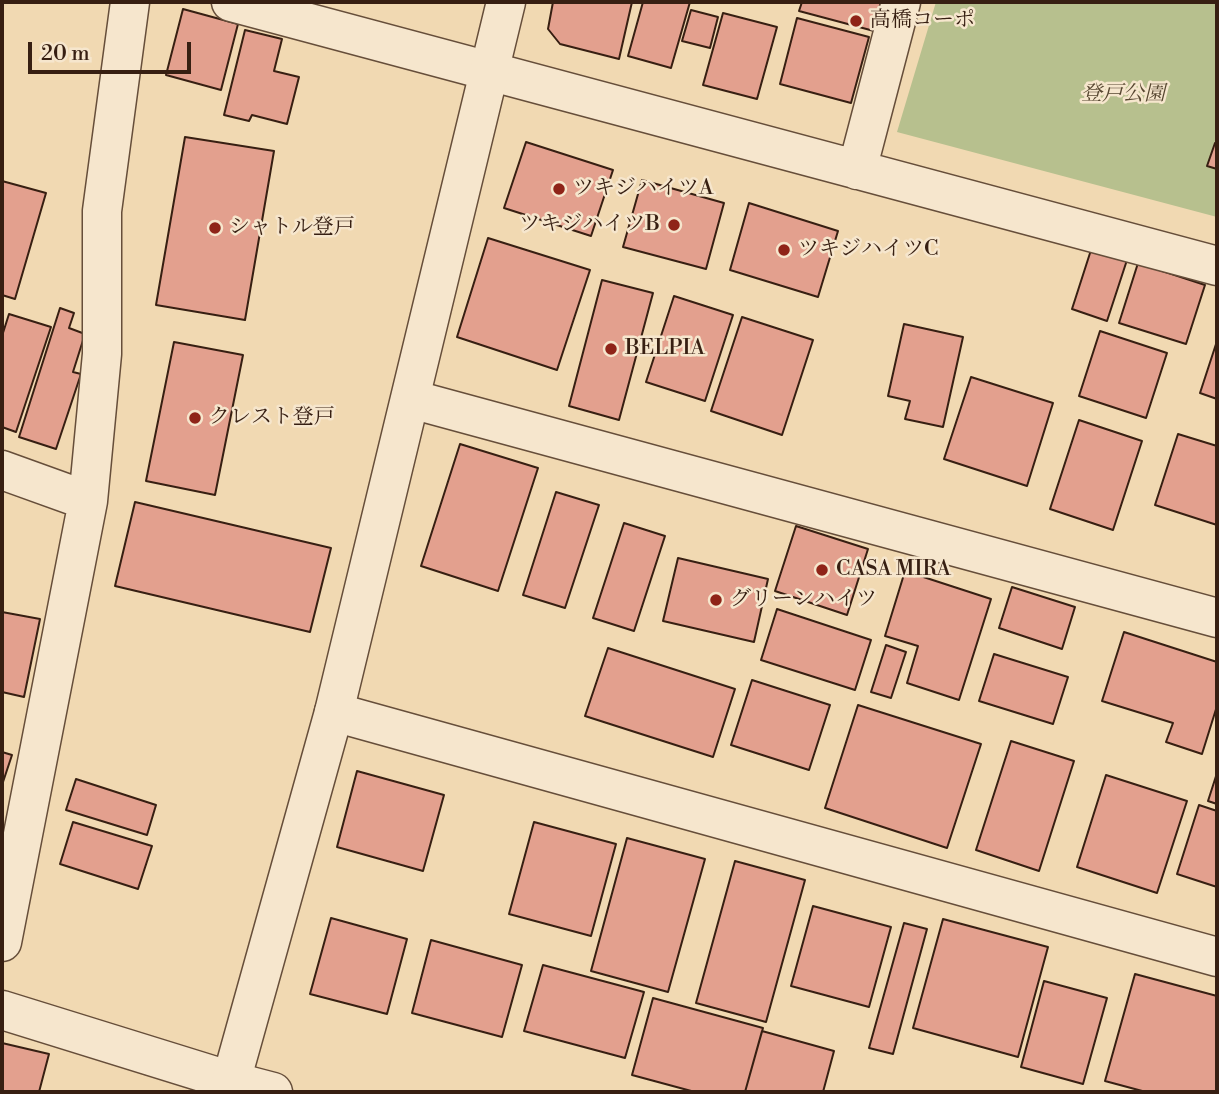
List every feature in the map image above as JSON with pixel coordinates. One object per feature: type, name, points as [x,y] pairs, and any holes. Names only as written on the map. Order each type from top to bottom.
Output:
[{"type":"street","points":[[2,942],[88,501],[102,354],[102,211],[130,2]]},
{"type":"street","points":[[231,2],[1217,266]]},
{"type":"street","points":[[230,1087],[334,712],[506,2]]},
{"type":"street","points":[[858,170],[901,2]]},
{"type":"street","points":[[411,399],[1217,618]]},
{"type":"street","points":[[2,470],[88,501]]},
{"type":"street","points":[[334,712],[1217,957]]},
{"type":"street","points":[[2,1010],[230,1087],[273,1092]]},
{"type":"green space","name":"登戸公園","points":[[936,2],[1217,2],[1217,217],[897,132]]},
{"type":"building","points":[[553,2],[632,2],[619,59],[560,44],[548,29]]},
{"type":"building","points":[[643,2],[690,2],[671,68],[628,56]]},
{"type":"building","name":"高橋コーポ","points":[[802,2],[881,2],[874,31],[799,11]]},
{"type":"building","points":[[183,9],[238,24],[221,90],[166,75]]},
{"type":"building","points":[[691,10],[718,17],[710,48],[682,41]]},
{"type":"building","points":[[723,13],[777,27],[757,99],[703,85]]},
{"type":"building","points":[[797,18],[869,37],[851,103],[780,84]]},
{"type":"building","points":[[245,30],[282,39],[274,71],[299,77],[287,124],[252,115],[249,121],[224,115]]},
{"type":"building","name":"シャトル登戸","points":[[185,137],[274,151],[245,320],[156,305]]},
{"type":"building","name":"ツキジハイツA","points":[[526,142],[613,170],[591,236],[504,208]]},
{"type":"building","points":[[1215,143],[1217,144],[1217,169],[1207,166]]},
{"type":"building","name":"ツキジハイツB","points":[[642,180],[724,203],[706,269],[623,247]]},
{"type":"building","points":[[2,181],[46,193],[15,299],[2,295]]},
{"type":"building","name":"ツキジハイツC","points":[[749,203],[838,231],[818,297],[730,270]]},
{"type":"building","points":[[488,238],[590,270],[557,370],[457,337]]},
{"type":"building","points":[[1091,250],[1127,260],[1107,321],[1072,309]]},
{"type":"building","points":[[1138,263],[1205,285],[1186,344],[1119,323]]},
{"type":"building","name":"BELPIA","points":[[602,280],[653,293],[619,420],[569,406]]},
{"type":"building","points":[[674,296],[733,315],[705,401],[646,382]]},
{"type":"building","points":[[60,308],[74,313],[69,328],[85,334],[73,372],[81,374],[56,449],[19,437]]},
{"type":"building","points":[[9,314],[51,327],[16,432],[2,427],[2,336]]},
{"type":"building","points":[[742,317],[813,340],[782,435],[711,411]]},
{"type":"building","points":[[904,324],[963,337],[943,427],[905,419],[910,401],[888,396]]},
{"type":"building","points":[[1100,331],[1167,353],[1146,418],[1079,396]]},
{"type":"building","points":[[1217,341],[1217,399],[1200,393]]},
{"type":"building","name":"クレスト登戸","points":[[174,342],[243,355],[215,495],[146,481]]},
{"type":"building","points":[[971,377],[1053,403],[1027,486],[944,459]]},
{"type":"building","points":[[1079,420],[1142,441],[1113,530],[1050,509]]},
{"type":"building","points":[[1178,434],[1217,446],[1217,525],[1155,505]]},
{"type":"building","points":[[460,444],[538,468],[498,591],[421,566]]},
{"type":"building","points":[[556,492],[599,505],[565,608],[523,595]]},
{"type":"building","points":[[135,502],[331,548],[310,632],[115,586]]},
{"type":"building","points":[[624,523],[665,536],[634,631],[593,618]]},
{"type":"building","name":"CASA MIRA","points":[[796,526],[868,549],[847,615],[775,591]]},
{"type":"building","name":"グリーンハイツ","points":[[678,558],[768,579],[754,642],[663,621]]},
{"type":"building","points":[[905,571],[991,599],[959,700],[907,683],[918,646],[885,636]]},
{"type":"building","points":[[1012,587],[1075,607],[1062,649],[999,628]]},
{"type":"building","points":[[777,609],[871,640],[855,690],[761,660]]},
{"type":"building","points":[[2,612],[40,619],[24,697],[2,692]]},
{"type":"building","points":[[1124,632],[1217,662],[1217,706],[1202,754],[1166,742],[1173,723],[1102,701]]},
{"type":"building","points":[[886,645],[906,652],[891,698],[871,692]]},
{"type":"building","points":[[608,648],[735,689],[713,757],[585,716]]},
{"type":"building","points":[[994,654],[1068,677],[1053,724],[979,701]]},
{"type":"building","points":[[752,680],[830,705],[809,770],[731,745]]},
{"type":"building","points":[[858,705],[981,744],[947,848],[825,808]]},
{"type":"building","points":[[1011,741],[1074,761],[1039,871],[976,850]]},
{"type":"building","points":[[2,752],[12,755],[2,785]]},
{"type":"building","points":[[357,771],[444,795],[423,871],[337,847]]},
{"type":"building","points":[[1217,773],[1217,804],[1208,801]]},
{"type":"building","points":[[1106,775],[1187,801],[1157,893],[1077,867]]},
{"type":"building","points":[[76,779],[156,805],[147,835],[66,810]]},
{"type":"building","points":[[1199,805],[1217,811],[1217,887],[1177,874]]},
{"type":"building","points":[[73,822],[152,846],[138,889],[60,864]]},
{"type":"building","points":[[534,822],[616,844],[591,936],[509,914]]},
{"type":"building","points":[[627,838],[705,859],[668,992],[591,971]]},
{"type":"building","points":[[735,861],[805,880],[766,1022],[696,1003]]},
{"type":"building","points":[[813,906],[891,927],[869,1007],[791,986]]},
{"type":"building","points":[[331,918],[407,939],[387,1014],[310,994]]},
{"type":"building","points":[[943,919],[1048,947],[1018,1057],[913,1028]]},
{"type":"building","points":[[904,923],[927,929],[893,1054],[869,1048]]},
{"type":"building","points":[[431,940],[522,965],[502,1037],[412,1013]]},
{"type":"building","points":[[543,965],[644,992],[625,1058],[524,1031]]},
{"type":"building","points":[[1135,974],[1217,996],[1217,1092],[1146,1092],[1105,1081]]},
{"type":"building","points":[[1044,981],[1107,998],[1083,1084],[1021,1067]]},
{"type":"building","points":[[653,998],[763,1028],[745,1092],[695,1092],[632,1075]]},
{"type":"building","points":[[762,1031],[834,1051],[823,1092],[745,1092]]},
{"type":"building","points":[[2,1043],[49,1054],[39,1092],[2,1092]]},
{"type":"place","name":"高橋コーポ","points":[[856,21]]},
{"type":"place","name":"ツキジハイツA","points":[[559,189]]},
{"type":"place","name":"ツキジハイツB","points":[[674,225]]},
{"type":"place","name":"シャトル登戸","points":[[215,228]]},
{"type":"place","name":"ツキジハイツC","points":[[784,250]]},
{"type":"place","name":"BELPIA","points":[[611,349]]},
{"type":"place","name":"クレスト登戸","points":[[195,418]]},
{"type":"place","name":"CASA MIRA","points":[[822,570]]},
{"type":"place","name":"グリーンハイツ","points":[[716,600]]}]
